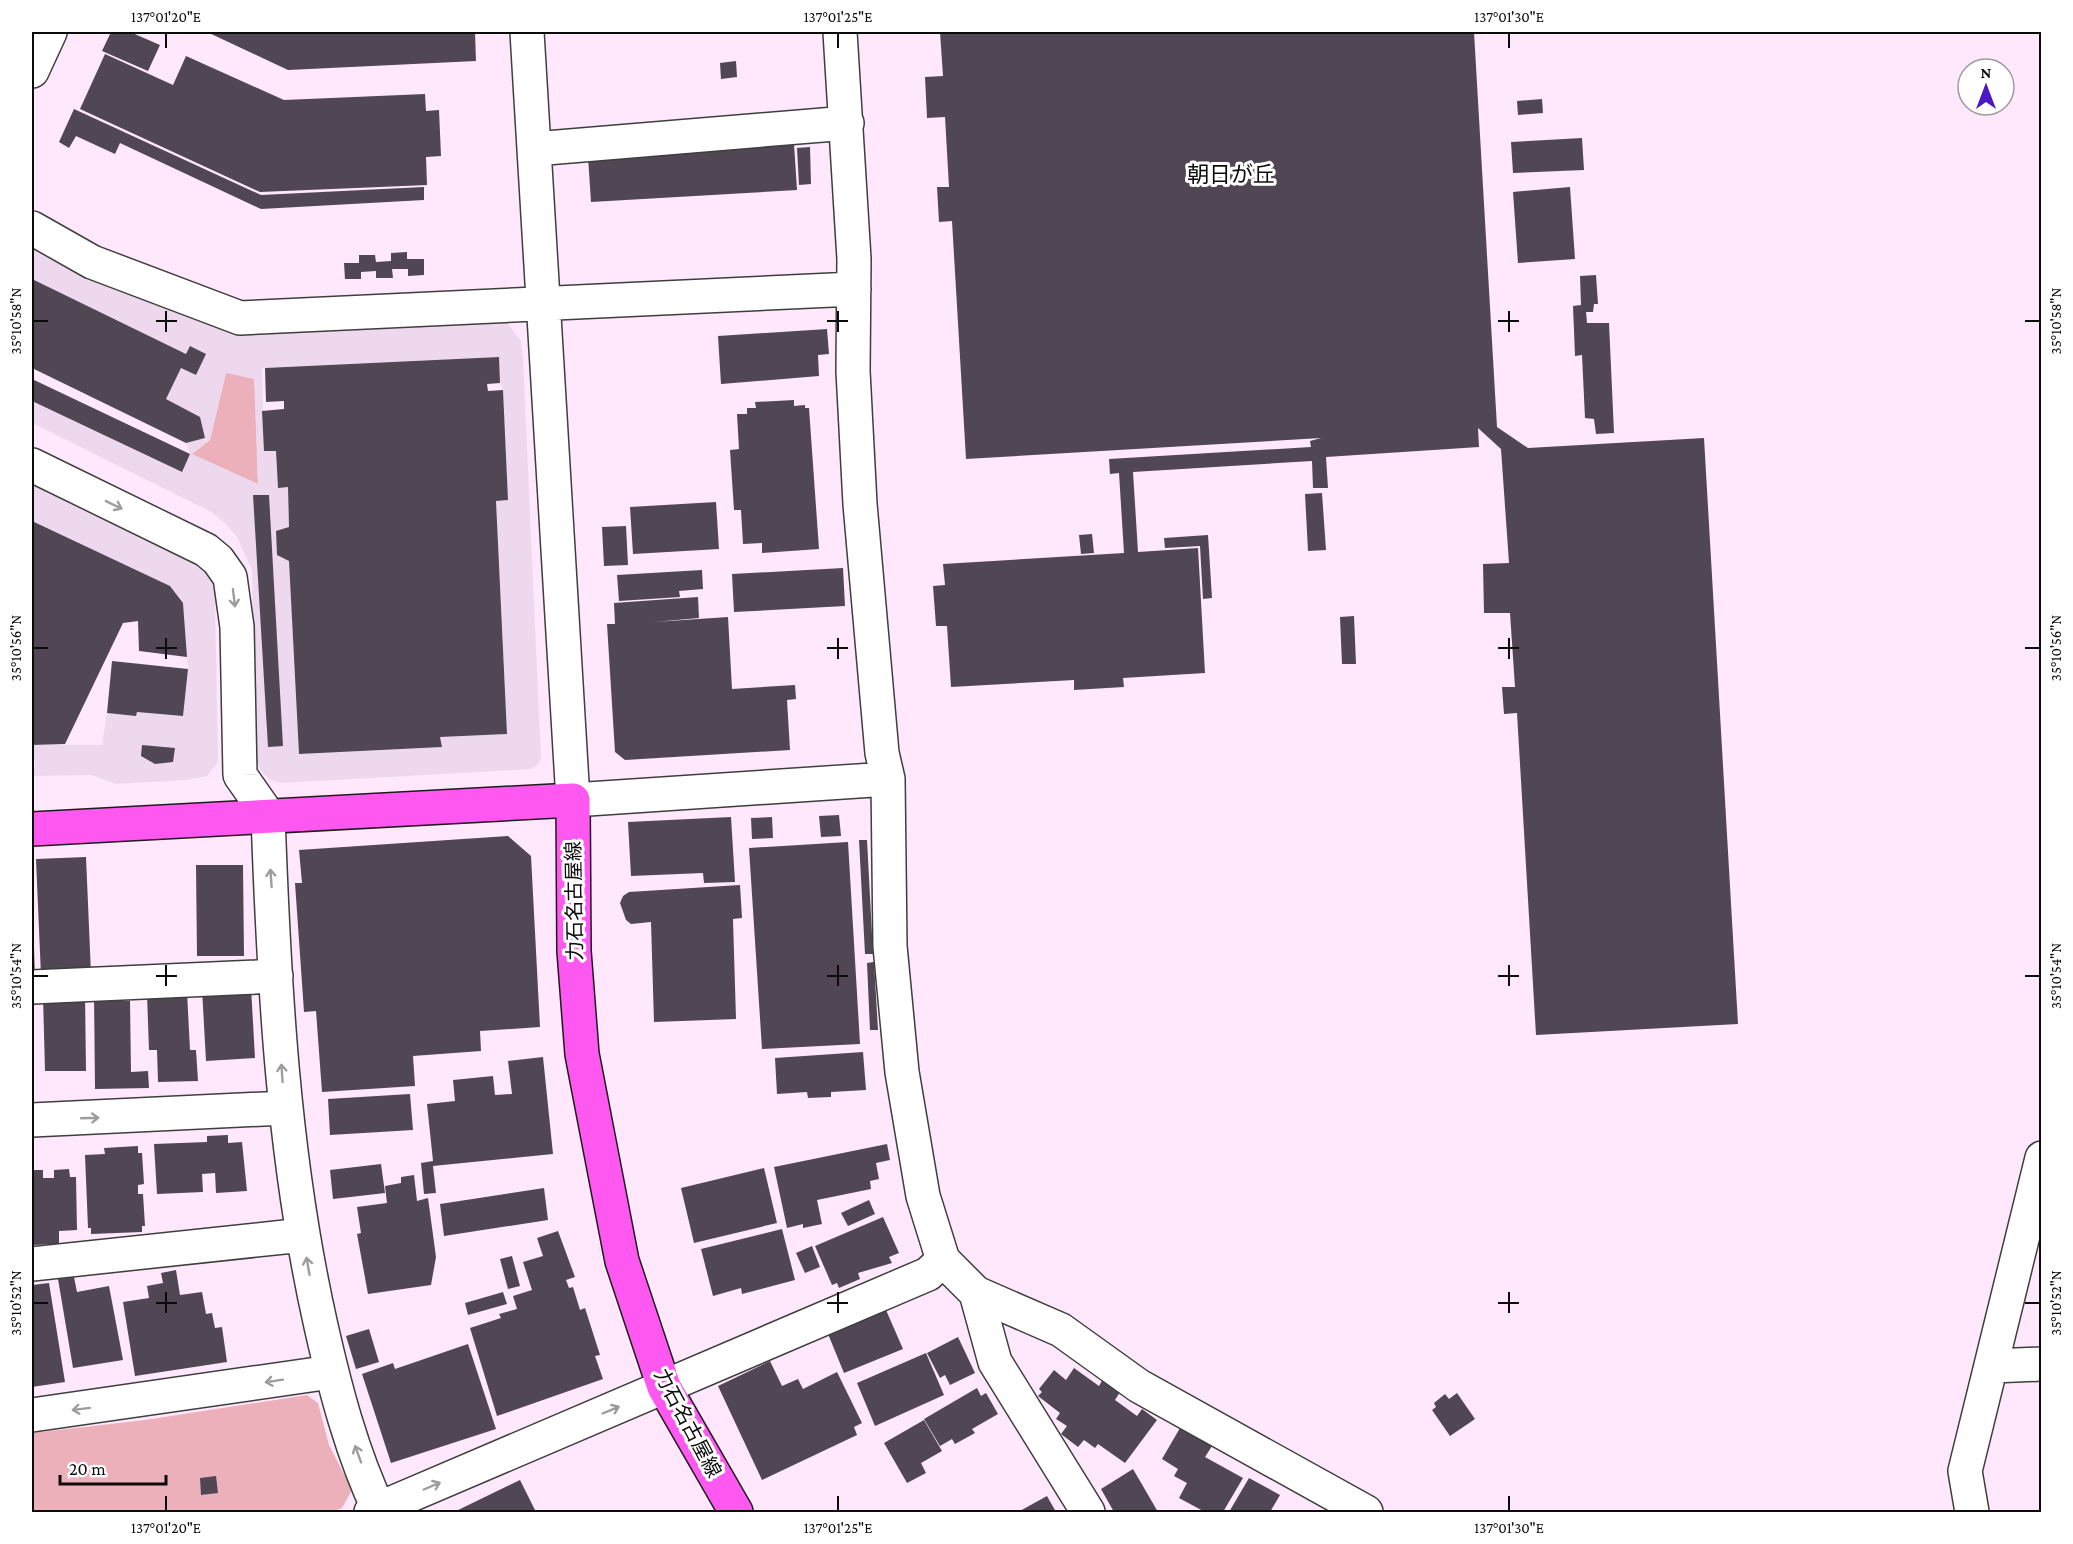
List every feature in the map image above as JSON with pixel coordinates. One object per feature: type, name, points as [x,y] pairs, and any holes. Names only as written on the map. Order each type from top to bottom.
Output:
[{"type":"main road","points":[[32,829],[268,814],[573,800]]},
{"type":"main road","name":"力石名古屋線","points":[[573,800],[574,951],[582,1054],[622,1262],[664,1387],[736,1512]]},
{"type":"street","points":[[32,71],[50,32]]},
{"type":"street","points":[[527,32],[573,800],[888,779]]},
{"type":"street","points":[[840,32],[847,123],[854,289],[853,371],[860,504],[882,753],[888,779],[890,946],[902,1072],[923,1196],[943,1260],[976,1293],[1061,1330],[1139,1386],[1366,1512]]},
{"type":"street","points":[[534,149],[847,123]]},
{"type":"street","points":[[32,228],[92,262],[240,318],[543,306],[854,289]]},
{"type":"street","points":[[32,465],[206,550],[230,577],[237,627],[240,775],[268,814],[285,1108],[303,1235],[331,1372],[376,1511],[664,1387],[702,1373],[928,1274],[943,1260]]},
{"type":"street","points":[[32,987],[276,976]]},
{"type":"street","points":[[32,1120],[285,1108]]},
{"type":"street","points":[[1972,1512],[1965,1471],[2042,1158]]},
{"type":"street","points":[[32,1264],[303,1235]]},
{"type":"street","points":[[976,1293],[995,1362],[1088,1512]]},
{"type":"street","points":[[1992,1366],[2042,1364]]},
{"type":"street","points":[[32,1415],[331,1372]]},
{"type":"shaded area","points":[[32,242],[221,329],[237,332],[506,321],[521,341],[523,357],[541,759],[537,765],[531,769],[281,783],[269,779],[255,760],[252,570],[237,537],[211,512],[32,423],[32,401],[181,472],[190,454],[186,443],[205,438],[200,417],[166,399],[181,368],[196,375],[206,354],[190,347],[186,354],[32,279]],"holes":[[[499,357],[500,383],[503,390],[508,500],[496,501],[507,734],[440,737],[441,747],[299,754],[289,561],[277,555],[276,532],[289,527],[288,487],[278,487],[276,451],[264,450],[262,368]],[[226,373],[254,379],[258,484],[192,454],[210,440]]]},
{"type":"shaded area","points":[[226,372],[255,379],[258,485],[191,454],[210,440]]},
{"type":"shaded area","points":[[32,475],[206,567],[212,581],[215,598],[218,762],[207,776],[186,780],[116,784],[92,775],[32,776],[35,761],[32,761],[32,745],[102,745],[107,713],[136,716],[137,712],[183,716],[188,669],[183,603],[170,586],[32,521]]},
{"type":"shaded area","points":[[307,1395],[318,1403],[329,1445],[352,1490],[342,1508],[331,1512],[32,1512],[32,1433],[145,1420]]},
{"type":"building","points":[[111,32],[130,32],[160,45],[148,71],[102,51]]},
{"type":"building","points":[[207,32],[475,32],[476,61],[288,70]]},
{"type":"building","points":[[940,32],[1474,32],[1497,427],[1528,448],[1704,438],[1738,1024],[1536,1035],[1517,713],[1504,714],[1502,687],[1515,687],[1510,613],[1484,613],[1483,564],[1509,563],[1501,449],[1478,428],[1479,447],[1326,457],[1328,488],[1313,488],[1312,461],[1133,472],[1138,552],[1198,548],[1205,673],[1123,678],[1124,687],[1074,690],[1074,680],[951,687],[947,626],[936,626],[933,586],[945,585],[943,564],[1124,553],[1119,473],[1110,474],[1109,459],[1311,447],[1310,441],[1321,438],[966,459],[952,221],[939,222],[937,187],[949,187],[945,117],[927,118],[925,77],[943,76]]},
{"type":"building","points":[[105,54],[173,85],[186,56],[284,100],[425,94],[426,111],[439,110],[441,156],[426,157],[427,185],[260,192],[80,109]]},
{"type":"building","points":[[736,61],[737,77],[721,79],[720,63]]},
{"type":"building","points":[[1542,99],[1543,113],[1518,115],[1517,101]]},
{"type":"building","points":[[74,109],[261,195],[424,187],[424,200],[261,209],[120,143],[115,154],[76,136],[69,148],[59,142]]},
{"type":"building","points":[[1582,138],[1584,170],[1513,173],[1511,142]]},
{"type":"building","points":[[794,144],[797,190],[591,202],[588,157]]},
{"type":"building","points":[[810,147],[811,184],[799,185],[797,148]]},
{"type":"building","points":[[1570,187],[1575,259],[1518,263],[1513,192]]},
{"type":"building","points":[[407,252],[407,259],[424,259],[424,275],[408,276],[408,269],[392,269],[393,278],[376,278],[376,271],[361,272],[361,279],[345,279],[344,263],[359,263],[359,255],[375,255],[376,262],[391,261],[391,253]]},
{"type":"building","points":[[1596,275],[1598,304],[1594,304],[1593,312],[1586,312],[1587,323],[1609,323],[1614,433],[1596,434],[1594,419],[1585,418],[1582,355],[1575,356],[1573,306],[1581,305],[1580,276]]},
{"type":"building","points":[[32,279],[186,354],[190,346],[206,354],[196,375],[181,368],[166,399],[200,417],[205,438],[186,443],[32,368]]},
{"type":"building","points":[[827,329],[829,354],[818,355],[819,376],[721,384],[718,336]]},
{"type":"building","points":[[499,357],[500,383],[487,384],[488,391],[503,390],[508,500],[496,501],[507,734],[440,737],[442,747],[299,754],[289,561],[277,555],[276,531],[289,527],[288,487],[278,488],[276,451],[264,451],[262,411],[284,409],[284,401],[266,402],[265,368]]},
{"type":"building","points":[[32,379],[190,454],[182,472],[32,401]]},
{"type":"building","points":[[794,400],[794,406],[805,405],[805,408],[809,408],[819,549],[762,553],[762,543],[743,544],[741,510],[734,510],[730,450],[739,449],[737,414],[747,414],[747,408],[756,408],[755,402]]},
{"type":"building","points":[[1322,493],[1326,550],[1308,551],[1305,494]]},
{"type":"building","points":[[253,495],[269,495],[283,746],[268,747]]},
{"type":"building","points":[[716,502],[719,549],[633,554],[630,507]]},
{"type":"building","points":[[32,521],[170,586],[183,603],[187,657],[139,651],[138,621],[123,623],[65,744],[32,745]]},
{"type":"building","points":[[626,526],[628,565],[604,566],[602,527]]},
{"type":"building","points":[[1092,534],[1094,553],[1081,554],[1079,535]]},
{"type":"building","points":[[1208,535],[1212,598],[1203,599],[1200,546],[1165,548],[1164,538]]},
{"type":"building","points":[[843,568],[845,606],[734,612],[732,574]]},
{"type":"building","points":[[702,570],[703,589],[679,591],[680,597],[619,601],[617,575]]},
{"type":"building","points":[[698,597],[699,618],[654,622],[728,617],[732,689],[795,685],[796,699],[787,700],[790,750],[625,760],[615,752],[607,624],[615,624],[614,603]]},
{"type":"building","points":[[1354,616],[1356,664],[1342,664],[1340,617]]},
{"type":"building","points":[[112,661],[188,669],[183,716],[137,712],[136,716],[107,713]]},
{"type":"building","points":[[142,745],[175,748],[173,762],[155,764],[141,756]]},
{"type":"building","points":[[839,815],[841,836],[821,837],[819,816]]},
{"type":"building","points":[[731,817],[735,882],[704,883],[703,873],[631,876],[628,822]]},
{"type":"building","points":[[772,817],[773,838],[752,839],[751,818]]},
{"type":"building","points":[[508,836],[531,856],[540,1027],[480,1031],[481,1051],[413,1056],[415,1086],[322,1092],[316,1011],[304,1012],[295,883],[302,883],[299,850]]},
{"type":"building","points":[[859,840],[867,840],[873,954],[865,954]]},
{"type":"building","points":[[848,842],[860,1044],[762,1049],[749,848]]},
{"type":"building","points":[[86,857],[91,974],[41,976],[36,859]]},
{"type":"building","points":[[196,865],[243,865],[244,956],[197,956]]},
{"type":"building","points":[[740,885],[742,918],[733,919],[736,1019],[654,1022],[651,922],[631,924],[626,920],[620,903],[623,896],[629,892]]},
{"type":"building","points":[[33,918],[35,978],[32,978]]},
{"type":"building","points":[[874,962],[878,1030],[870,1030],[867,963]]},
{"type":"building","points":[[251,987],[255,1058],[206,1061],[202,989]]},
{"type":"building","points":[[187,992],[190,1050],[196,1050],[198,1081],[158,1082],[157,1050],[149,1050],[147,994]]},
{"type":"building","points":[[117,993],[117,1001],[130,1001],[131,1072],[148,1071],[149,1088],[95,1089],[94,994]]},
{"type":"building","points":[[85,995],[86,1071],[45,1071],[43,996]]},
{"type":"building","points":[[863,1052],[866,1090],[831,1092],[831,1097],[808,1098],[807,1092],[777,1094],[775,1058]]},
{"type":"building","points":[[543,1057],[553,1154],[433,1166],[436,1193],[424,1194],[421,1163],[433,1161],[427,1104],[455,1101],[453,1080],[493,1076],[495,1095],[512,1094],[508,1061]]},
{"type":"building","points":[[410,1094],[413,1130],[330,1135],[328,1099]]},
{"type":"building","points":[[228,1135],[228,1143],[242,1142],[247,1191],[216,1193],[215,1173],[202,1174],[203,1192],[157,1194],[154,1144],[207,1142],[207,1136]]},
{"type":"building","points":[[887,1144],[890,1160],[876,1163],[879,1179],[870,1181],[871,1189],[817,1200],[822,1224],[803,1228],[803,1224],[787,1228],[774,1167]]},
{"type":"building","points":[[138,1146],[138,1153],[142,1153],[144,1184],[138,1185],[138,1194],[143,1194],[145,1226],[142,1226],[142,1232],[91,1234],[91,1228],[88,1228],[85,1155],[105,1154],[104,1148]]},
{"type":"building","points":[[381,1164],[385,1193],[333,1199],[330,1170]]},
{"type":"building","points":[[764,1168],[777,1223],[694,1243],[681,1188]]},
{"type":"building","points":[[69,1169],[70,1177],[76,1177],[77,1230],[59,1231],[59,1244],[32,1245],[32,1170],[43,1170],[43,1178],[54,1178],[54,1170]]},
{"type":"building","points":[[414,1175],[417,1201],[428,1198],[436,1257],[431,1285],[368,1294],[357,1234],[361,1233],[357,1207],[387,1203],[385,1186],[401,1183],[401,1177]]},
{"type":"building","points":[[544,1188],[548,1220],[444,1236],[440,1204]]},
{"type":"building","points":[[869,1200],[875,1214],[848,1226],[841,1213]]},
{"type":"building","points":[[883,1217],[899,1253],[889,1257],[892,1263],[858,1273],[860,1279],[839,1288],[837,1283],[832,1285],[815,1246]]},
{"type":"building","points":[[782,1229],[795,1280],[742,1294],[741,1288],[713,1296],[701,1249]]},
{"type":"building","points":[[558,1231],[575,1277],[566,1280],[569,1288],[573,1287],[580,1310],[585,1308],[600,1355],[595,1356],[603,1379],[497,1416],[470,1328],[501,1318],[499,1314],[517,1309],[513,1296],[532,1290],[523,1262],[543,1256],[537,1238]]},
{"type":"building","points":[[812,1246],[820,1267],[805,1273],[796,1253]]},
{"type":"building","points":[[512,1256],[520,1286],[508,1289],[500,1259]]},
{"type":"building","points":[[176,1270],[180,1295],[202,1292],[206,1314],[212,1313],[215,1328],[222,1327],[227,1362],[135,1376],[123,1302],[149,1298],[147,1286],[163,1283],[161,1273]]},
{"type":"building","points":[[74,1277],[77,1292],[109,1286],[123,1360],[73,1368],[58,1279]]},
{"type":"building","points":[[49,1283],[65,1382],[32,1387],[32,1285]]},
{"type":"building","points":[[503,1292],[507,1304],[468,1315],[465,1303]]},
{"type":"building","points":[[886,1310],[903,1349],[844,1373],[828,1334]]},
{"type":"building","points":[[369,1329],[379,1362],[356,1369],[346,1336]]},
{"type":"building","points":[[958,1337],[975,1373],[950,1385],[945,1375],[940,1378],[927,1353]]},
{"type":"building","points":[[468,1344],[496,1429],[391,1463],[362,1374],[393,1363],[395,1369]]},
{"type":"building","points":[[926,1353],[944,1395],[875,1426],[857,1383]]},
{"type":"building","points":[[770,1361],[782,1386],[798,1379],[803,1389],[837,1372],[862,1423],[854,1427],[857,1435],[762,1480],[718,1386]]},
{"type":"building","points":[[1074,1368],[1099,1386],[1103,1379],[1120,1392],[1115,1400],[1137,1416],[1142,1409],[1157,1420],[1125,1463],[1098,1444],[1095,1448],[1084,1440],[1078,1447],[1061,1434],[1067,1426],[1056,1419],[1060,1413],[1038,1396],[1042,1392],[1039,1389],[1054,1370],[1066,1380]]},
{"type":"building","points":[[977,1388],[981,1396],[986,1393],[998,1414],[972,1429],[975,1433],[955,1444],[952,1439],[940,1446],[924,1419]]},
{"type":"building","points":[[1457,1393],[1475,1419],[1450,1436],[1432,1410],[1436,1407],[1434,1403],[1445,1394],[1449,1399]]},
{"type":"building","points":[[924,1420],[942,1451],[921,1463],[926,1473],[907,1483],[884,1443]]},
{"type":"building","points":[[1180,1428],[1212,1446],[1205,1457],[1243,1478],[1223,1512],[1205,1512],[1179,1498],[1187,1483],[1174,1476],[1178,1469],[1162,1459]]},
{"type":"building","points":[[1133,1469],[1158,1512],[1114,1512],[1101,1489]]},
{"type":"building","points":[[216,1476],[218,1493],[201,1495],[200,1478]]},
{"type":"building","points":[[1249,1478],[1280,1495],[1270,1512],[1229,1512]]},
{"type":"building","points":[[520,1480],[536,1512],[454,1512]]},
{"type":"building","points":[[1047,1496],[1056,1512],[1018,1512]]},
{"type":"district","name":"朝日が丘","points":[[1231,174]]}]
